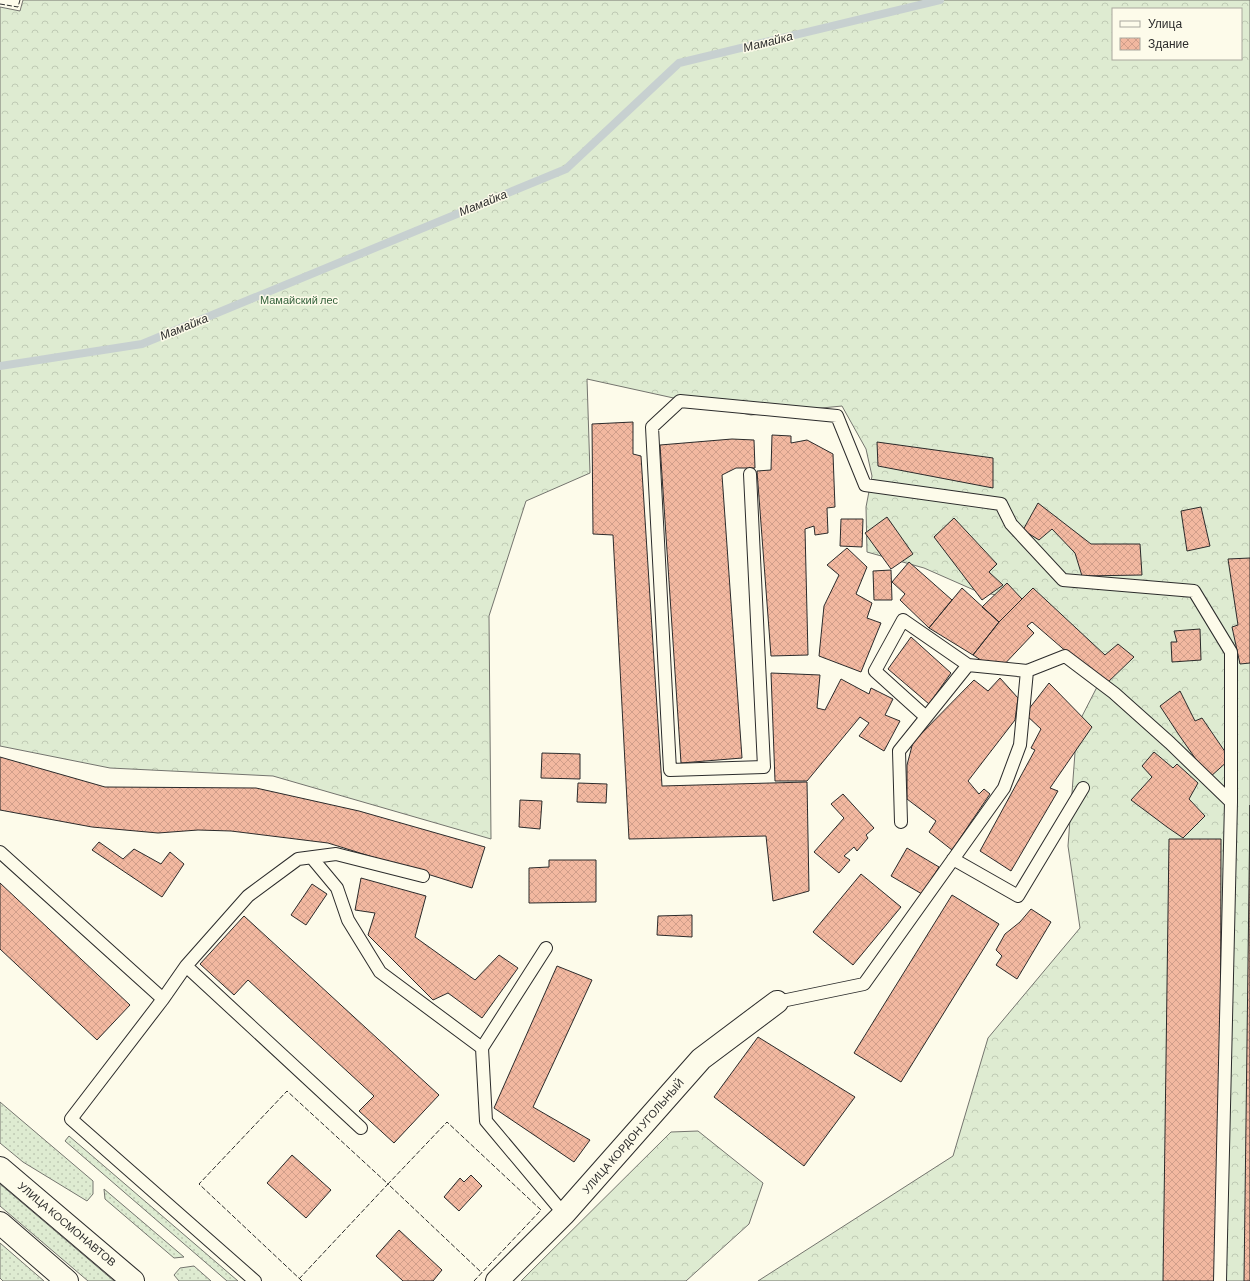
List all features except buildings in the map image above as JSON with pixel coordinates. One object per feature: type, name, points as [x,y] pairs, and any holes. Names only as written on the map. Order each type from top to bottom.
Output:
[{"type":"street","name":"УЛИЦА КОРДОН УГОЛЬНЫЙ","points":[[497,1281],[564,1214],[701,1059],[777,1002]]},
{"type":"street","name":"УЛИЦА КОСМОНАВТОВ","points":[[0,1168],[133,1281]]},
{"type":"street","points":[[0,1224],[68,1281]]},
{"type":"lane","points":[[750,474],[764,767],[670,770],[652,427],[680,401],[837,416],[865,486],[1001,504],[1011,524],[1063,580],[1194,591],[1231,652],[1231,802],[1220,1281]]},
{"type":"lane","points":[[926,717],[875,671],[903,620],[968,665],[1027,671],[1065,656],[1114,693],[1170,743],[1231,802]]},
{"type":"lane","points":[[901,822],[898,751],[968,665]]},
{"type":"lane","points":[[777,1002],[864,984],[1004,788],[1020,745],[1027,671]]},
{"type":"lane","points":[[953,859],[1018,896],[1083,788]]},
{"type":"lane","points":[[0,852],[163,999]]},
{"type":"lane","points":[[255,1281],[70,1119],[163,999],[186,966],[248,896],[298,859],[336,854],[422,876]]},
{"type":"lane","points":[[312,858],[338,888],[348,920],[380,972],[482,1048]]},
{"type":"lane","points":[[546,948],[482,1048],[486,1121],[564,1214]]},
{"type":"lane","points":[[186,966],[361,1128]]},
{"type":"green space","name":"Мамайский лес","points":[[23,0],[1250,0],[1250,1281],[758,1281],[953,1156],[988,1038],[1080,928],[1068,846],[1077,726],[1097,687],[1035,604],[974,590],[924,568],[867,552],[866,507],[872,476],[866,449],[842,406],[751,415],[587,379],[590,473],[526,501],[489,616],[491,839],[273,776],[110,768],[0,746],[0,7],[20,11]]},
{"type":"green space","points":[[0,1102],[93,1181],[93,1194],[87,1201],[23,1162],[0,1143]]},
{"type":"green space","points":[[698,1131],[763,1183],[749,1224],[686,1281],[521,1281],[671,1132]]},
{"type":"green space","points":[[69,1136],[238,1281],[227,1281],[65,1141]]},
{"type":"green space","points":[[0,1184],[114,1281],[88,1281],[0,1206]]},
{"type":"green space","points":[[104,1189],[184,1257],[174,1258],[105,1199]]},
{"type":"green space","points":[[0,1243],[44,1281],[3,1281],[0,1278]]},
{"type":"green space","points":[[194,1266],[211,1281],[179,1281],[174,1275],[180,1268]]},
{"type":"waterway","name":"Мамайка","points":[[0,366],[142,344],[566,169],[679,63],[940,0]]},
{"type":"fence","points":[[0,4],[18,7],[20,0]]},
{"type":"fence","points":[[302,1281],[199,1184],[287,1091],[388,1184],[447,1122],[541,1210],[474,1281]]},
{"type":"fence","points":[[299,1279],[388,1184],[482,1273]]}]
